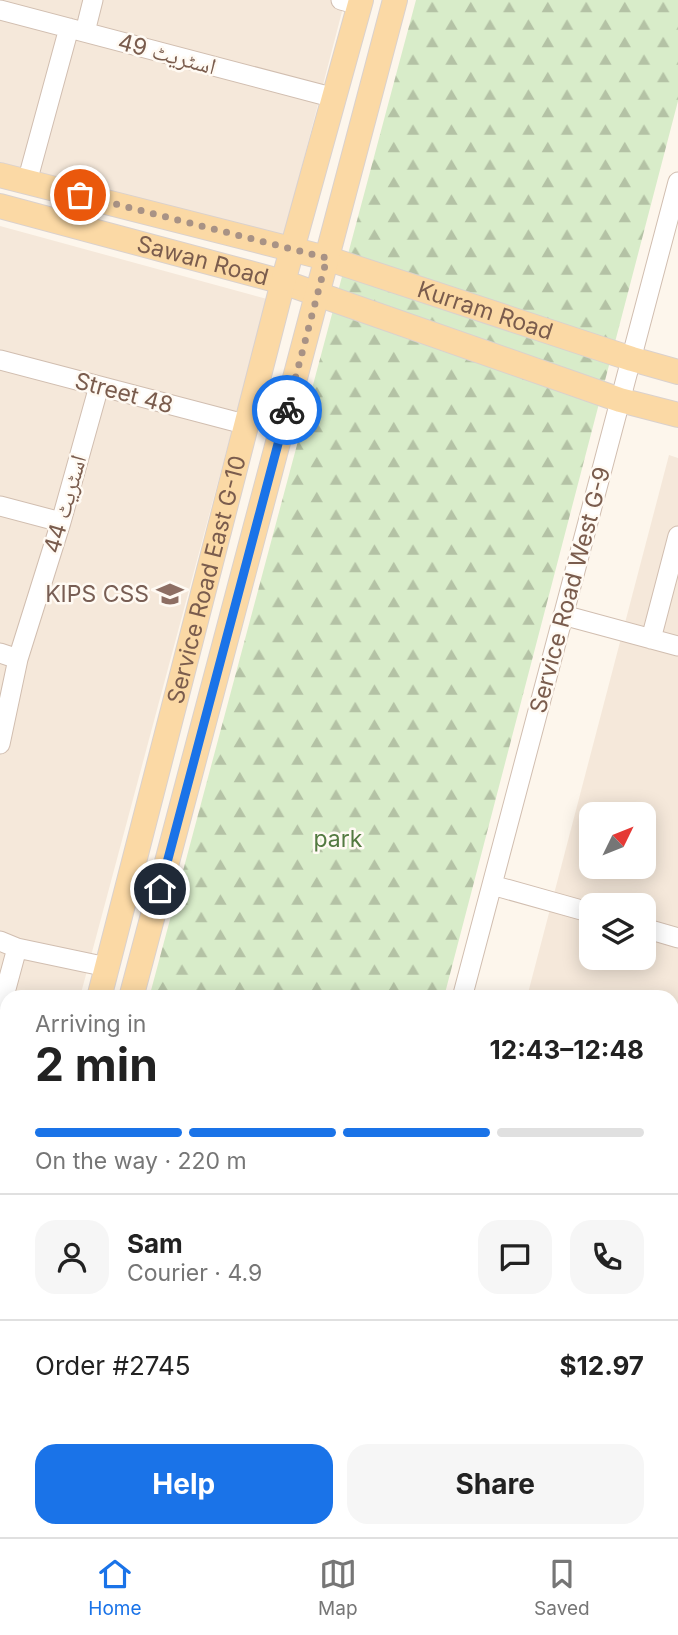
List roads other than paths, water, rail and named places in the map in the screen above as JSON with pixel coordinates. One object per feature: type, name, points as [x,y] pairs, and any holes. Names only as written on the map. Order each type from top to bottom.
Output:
[{"type":"main road","name":"Service Road East G-10","points":[[133,990],[394,0]]},
{"type":"main road","name":"Service Road East G-10","points":[[101,990],[283,282],[334,98],[354,2]]},
{"type":"main road","name":"Sawan Road","points":[[0,175],[293,250]]},
{"type":"main road","name":"Sawan Road","points":[[0,206],[283,282],[620,400]]},
{"type":"main road","name":"Kurram Road","points":[[293,250],[327,258],[678,372]]},
{"type":"main road","points":[[620,400],[678,415]]},
{"type":"street","points":[[27,182],[77,29],[93,0]]},
{"type":"street","name":"اسٹریٹ 49","points":[[0,10],[334,98]]},
{"type":"street","name":"Service Road West G-9","points":[[464,990],[678,182]]},
{"type":"street","name":"Street 48","points":[[0,360],[248,425]]},
{"type":"street","name":"اسٹریٹ 44","points":[[0,744],[9,656],[61,522],[99,386]]},
{"type":"street","points":[[0,506],[61,522]]},
{"type":"street","points":[[652,639],[678,536]]},
{"type":"street","points":[[563,615],[678,646]]},
{"type":"street","points":[[492,885],[579,909]]},
{"type":"street","points":[[656,932],[678,938]]},
{"type":"street","points":[[3,990],[9,944],[107,968]]},
{"type":"place","name":"KIPS CSS","points":[[170,594]]},
{"type":"park label","name":"park","points":[[338,839]]}]
